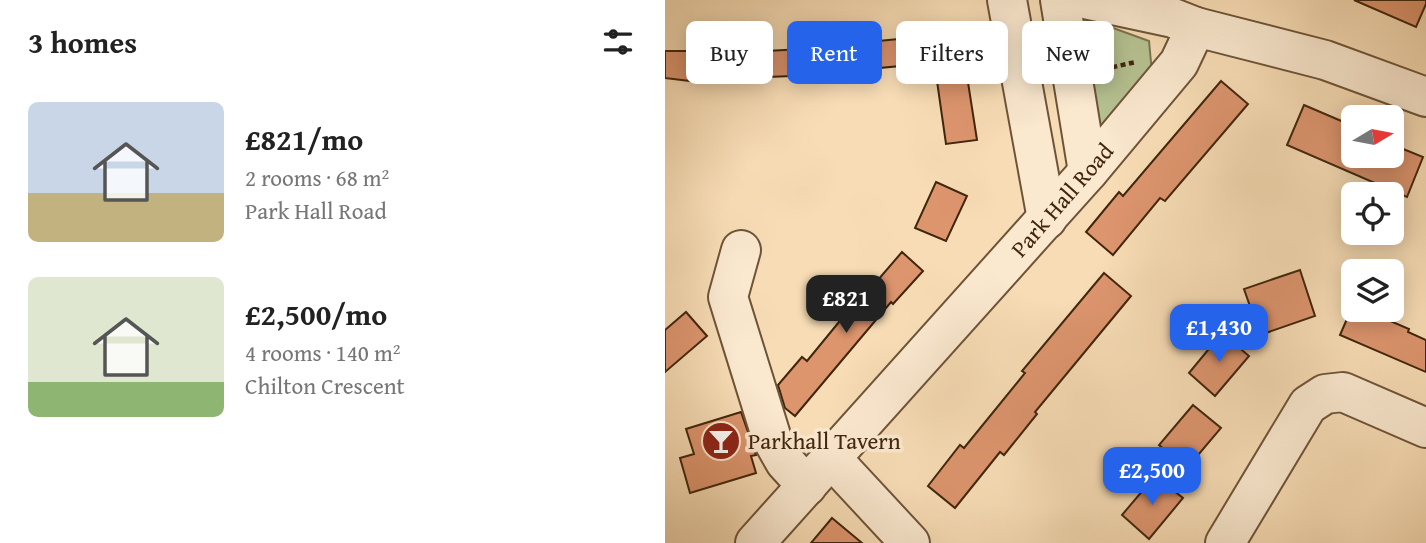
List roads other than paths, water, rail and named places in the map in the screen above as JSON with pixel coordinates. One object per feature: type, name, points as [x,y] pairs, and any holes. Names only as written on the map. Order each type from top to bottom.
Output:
[{"type":"street","points":[[1007,0],[1047,219]]},
{"type":"street","points":[[1060,0],[1088,172]]},
{"type":"street","points":[[1089,0],[1173,18],[1190,40],[1325,60],[1426,97]]},
{"type":"street","name":"Park Hall Road","points":[[755,543],[1088,172],[1179,63],[1190,40]]},
{"type":"street","points":[[741,250],[728,297],[772,439],[785,462],[819,473],[910,543]]},
{"type":"street","points":[[1225,543],[1308,405],[1325,394],[1343,392],[1426,428]]},
{"type":"place","name":"Parkhall Tavern","points":[[721,441]]}]
